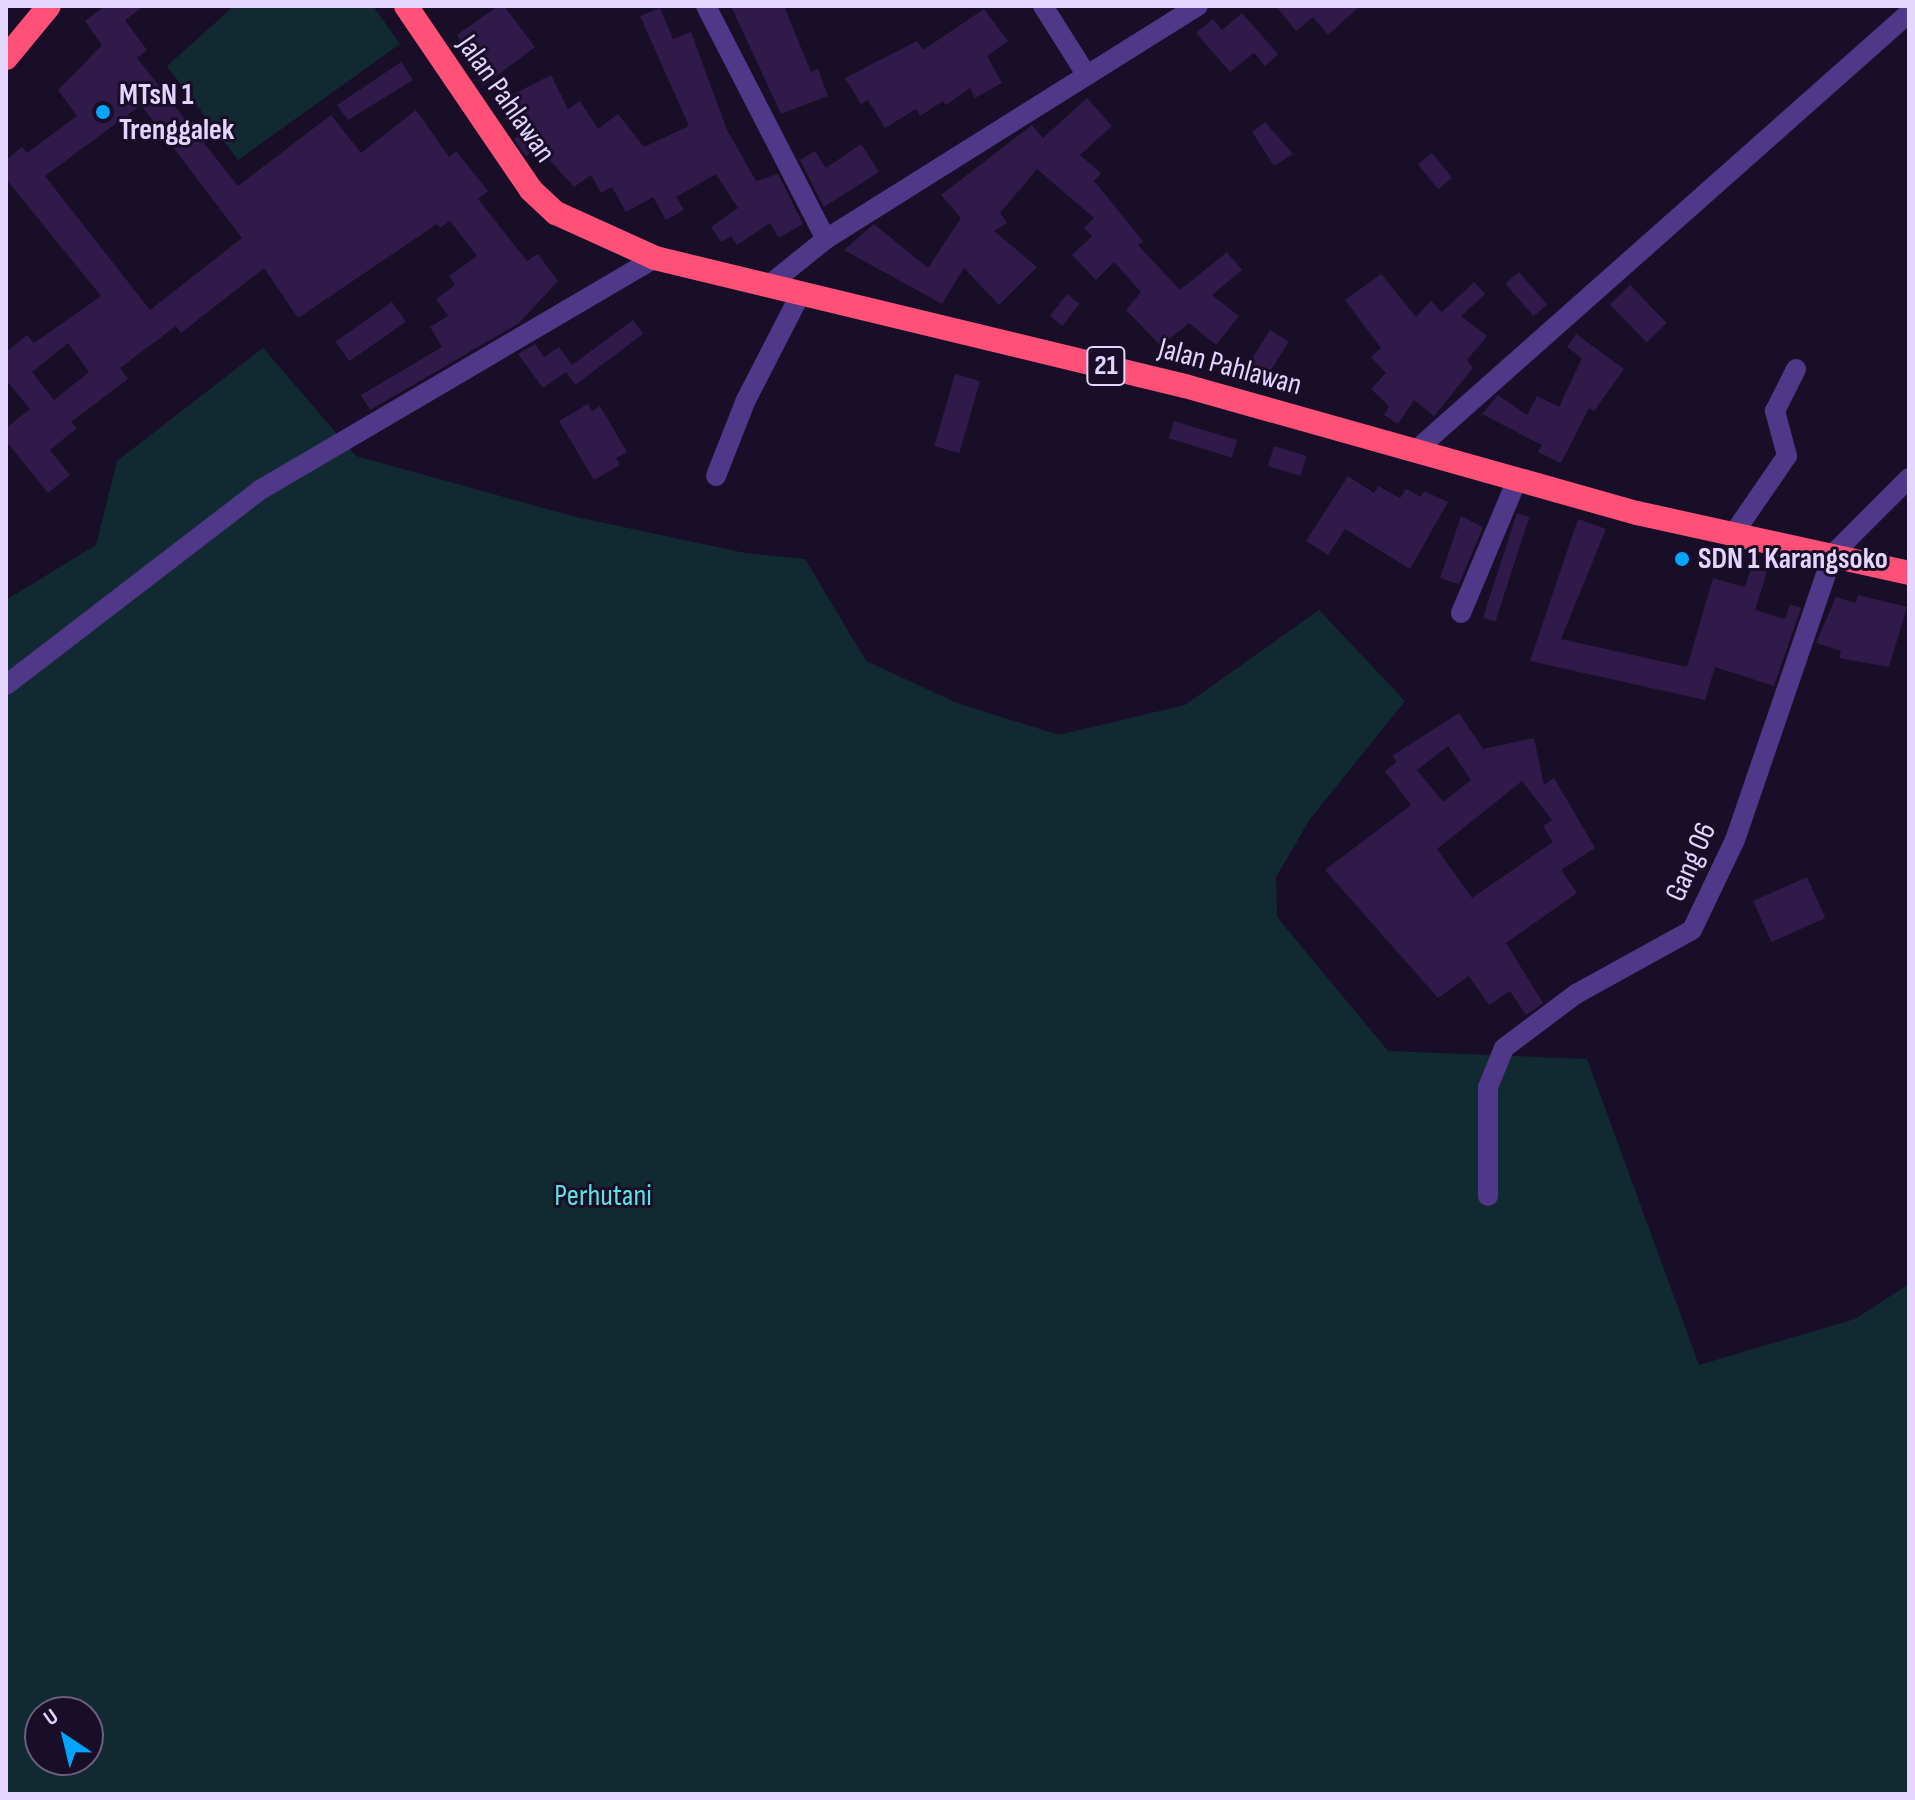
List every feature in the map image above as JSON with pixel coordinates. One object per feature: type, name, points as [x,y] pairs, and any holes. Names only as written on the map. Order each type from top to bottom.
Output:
[{"type":"highway","points":[[6,58],[49,6]]},
{"type":"highway","name":"Jalan Pahlawan","points":[[415,9],[531,190],[556,213],[655,258],[1185,386],[1517,480],[1909,573]]},
{"type":"street","points":[[706,6],[826,239]]},
{"type":"street","points":[[1043,6],[1086,74]]},
{"type":"street","points":[[769,285],[826,239],[1198,6]]},
{"type":"street","points":[[1414,452],[1909,13]]},
{"type":"street","points":[[6,685],[260,490],[655,258]]},
{"type":"street","points":[[716,476],[801,293]]},
{"type":"street","points":[[1734,533],[1787,456],[1775,411],[1796,369]]},
{"type":"street","points":[[1833,554],[1909,478]]},
{"type":"street","points":[[1461,613],[1517,480]]},
{"type":"street","name":"Gang 06","points":[[1488,1196],[1493,1067],[1520,1033],[1576,994],[1679,940],[1697,923],[1735,840],[1833,554]]},
{"type":"green space","points":[[234,6],[373,6],[400,44],[238,160],[167,66]]},
{"type":"green space","name":"Perhutani","points":[[263,348],[356,456],[576,517],[745,553],[805,559],[866,661],[957,703],[1059,735],[1185,705],[1319,610],[1405,701],[1310,819],[1276,877],[1277,917],[1388,1051],[1587,1059],[1699,1365],[1855,1319],[1909,1284],[1909,1794],[6,1794],[6,600],[96,545],[117,461]]},
{"type":"building","points":[[105,6],[144,6],[125,20],[147,50],[137,58],[238,186],[331,115],[361,153],[416,110],[449,157],[456,151],[488,191],[478,199],[527,261],[538,254],[558,281],[519,323],[370,410],[361,395],[442,347],[430,327],[448,316],[436,299],[455,285],[449,276],[477,256],[450,221],[440,228],[437,224],[298,318],[264,268],[181,333],[176,326],[120,368],[128,379],[71,422],[77,428],[50,450],[70,475],[48,493],[6,441],[6,428],[30,409],[6,380],[6,352],[27,335],[34,343],[101,296],[6,179],[6,160],[22,147],[27,153],[77,116],[58,90],[102,45],[85,21]],"holes":[[[141,105],[242,238],[150,310],[45,176]],[[68,343],[89,372],[54,400],[32,372]]]},
{"type":"building","points":[[498,6],[504,6],[535,47],[483,86],[465,61],[472,56],[457,35]]},
{"type":"building","points":[[731,6],[784,6],[811,72],[818,69],[828,96],[781,114]]},
{"type":"building","points":[[1276,6],[1360,6],[1328,35],[1313,17],[1296,31]]},
{"type":"building","points":[[660,8],[673,39],[691,32],[727,130],[756,181],[778,174],[803,224],[779,238],[770,223],[737,245],[731,236],[721,242],[711,227],[738,208],[716,174],[676,197],[684,210],[666,220],[653,197],[626,212],[612,187],[601,193],[591,175],[574,187],[538,147],[526,156],[514,139],[525,132],[506,98],[551,75],[568,109],[580,101],[598,129],[618,114],[644,147],[689,126],[640,16]]},
{"type":"building","points":[[984,9],[1008,41],[987,56],[1002,83],[975,98],[970,88],[946,105],[943,101],[920,116],[916,109],[885,128],[868,100],[861,104],[845,78],[917,41],[923,50]]},
{"type":"building","points":[[1242,13],[1278,54],[1265,66],[1254,53],[1230,72],[1196,33],[1213,19],[1222,30]]},
{"type":"building","points":[[401,62],[413,80],[348,120],[337,105]]},
{"type":"building","points":[[1087,98],[1112,126],[1080,155],[1101,173],[1094,181],[1143,241],[1138,245],[1180,290],[1227,252],[1242,270],[1212,295],[1239,316],[1216,345],[1189,323],[1161,346],[1126,310],[1141,292],[1114,262],[1096,280],[1072,255],[1092,236],[1084,228],[1094,218],[1037,169],[1000,213],[1007,223],[994,231],[1037,267],[999,305],[964,268],[942,304],[844,250],[874,224],[928,268],[961,218],[941,195],[1032,125],[1043,138]]},
{"type":"building","points":[[1265,122],[1293,154],[1274,166],[1252,132]]},
{"type":"building","points":[[861,144],[879,172],[824,207],[800,160],[815,151],[826,168]]},
{"type":"building","points":[[1432,153],[1452,178],[1438,189],[1418,164]]},
{"type":"building","points":[[1519,272],[1547,304],[1534,316],[1505,284]]},
{"type":"building","points":[[1381,274],[1416,317],[1431,301],[1442,312],[1474,282],[1485,294],[1461,316],[1487,336],[1467,360],[1473,368],[1434,416],[1414,400],[1398,424],[1384,415],[1389,406],[1371,389],[1386,373],[1371,357],[1381,348],[1345,300]]},
{"type":"building","points":[[1630,285],[1667,323],[1647,343],[1610,304]]},
{"type":"building","points":[[1067,294],[1080,304],[1062,326],[1050,316]]},
{"type":"building","points":[[392,302],[406,322],[349,361],[335,342]]},
{"type":"building","points":[[633,320],[643,334],[575,385],[566,372],[543,388],[518,354],[535,344],[544,357],[559,347],[572,365]]},
{"type":"building","points":[[1270,330],[1289,342],[1265,380],[1246,368]]},
{"type":"building","points":[[1576,334],[1624,369],[1594,411],[1589,408],[1561,463],[1538,452],[1542,445],[1482,414],[1498,395],[1527,415],[1537,396],[1559,407],[1582,358],[1567,347]]},
{"type":"building","points":[[955,374],[980,381],[959,453],[934,446]]},
{"type":"building","points":[[588,404],[592,411],[600,406],[627,452],[616,458],[620,465],[594,480],[559,421]]},
{"type":"building","points":[[1174,421],[1237,440],[1232,458],[1169,438]]},
{"type":"building","points":[[1274,446],[1307,456],[1300,476],[1268,466]]},
{"type":"building","points":[[1348,476],[1374,493],[1378,486],[1400,498],[1406,489],[1421,497],[1424,491],[1448,502],[1410,569],[1345,529],[1328,555],[1306,541]]},
{"type":"building","points":[[1517,513],[1529,517],[1495,622],[1483,618]]},
{"type":"building","points":[[1461,516],[1483,527],[1459,584],[1440,578]]},
{"type":"building","points":[[1578,519],[1606,529],[1561,639],[1687,667],[1713,578],[1745,587],[1751,568],[1767,572],[1755,610],[1785,619],[1790,604],[1801,608],[1774,686],[1715,667],[1705,700],[1530,661]]},
{"type":"building","points":[[1858,595],[1907,607],[1889,667],[1839,658],[1841,651],[1816,643],[1836,597],[1855,603]]},
{"type":"building","points":[[1459,713],[1483,749],[1534,738],[1544,785],[1554,778],[1595,848],[1561,870],[1577,893],[1506,943],[1543,1003],[1526,1015],[1510,991],[1489,1005],[1469,976],[1438,998],[1325,870],[1411,805],[1385,771],[1397,762],[1392,756]],"holes":[[[1448,746],[1471,780],[1443,802],[1417,770]],[[1522,781],[1552,820],[1543,826],[1553,842],[1472,898],[1437,849]]]},
{"type":"building","points":[[1807,877],[1825,918],[1771,942],[1753,901]]},
{"type":"place","name":"MTsN 1 Trenggalek","points":[[103,112]]},
{"type":"place","name":"SDN 1 Karangsoko","points":[[1682,559]]}]
